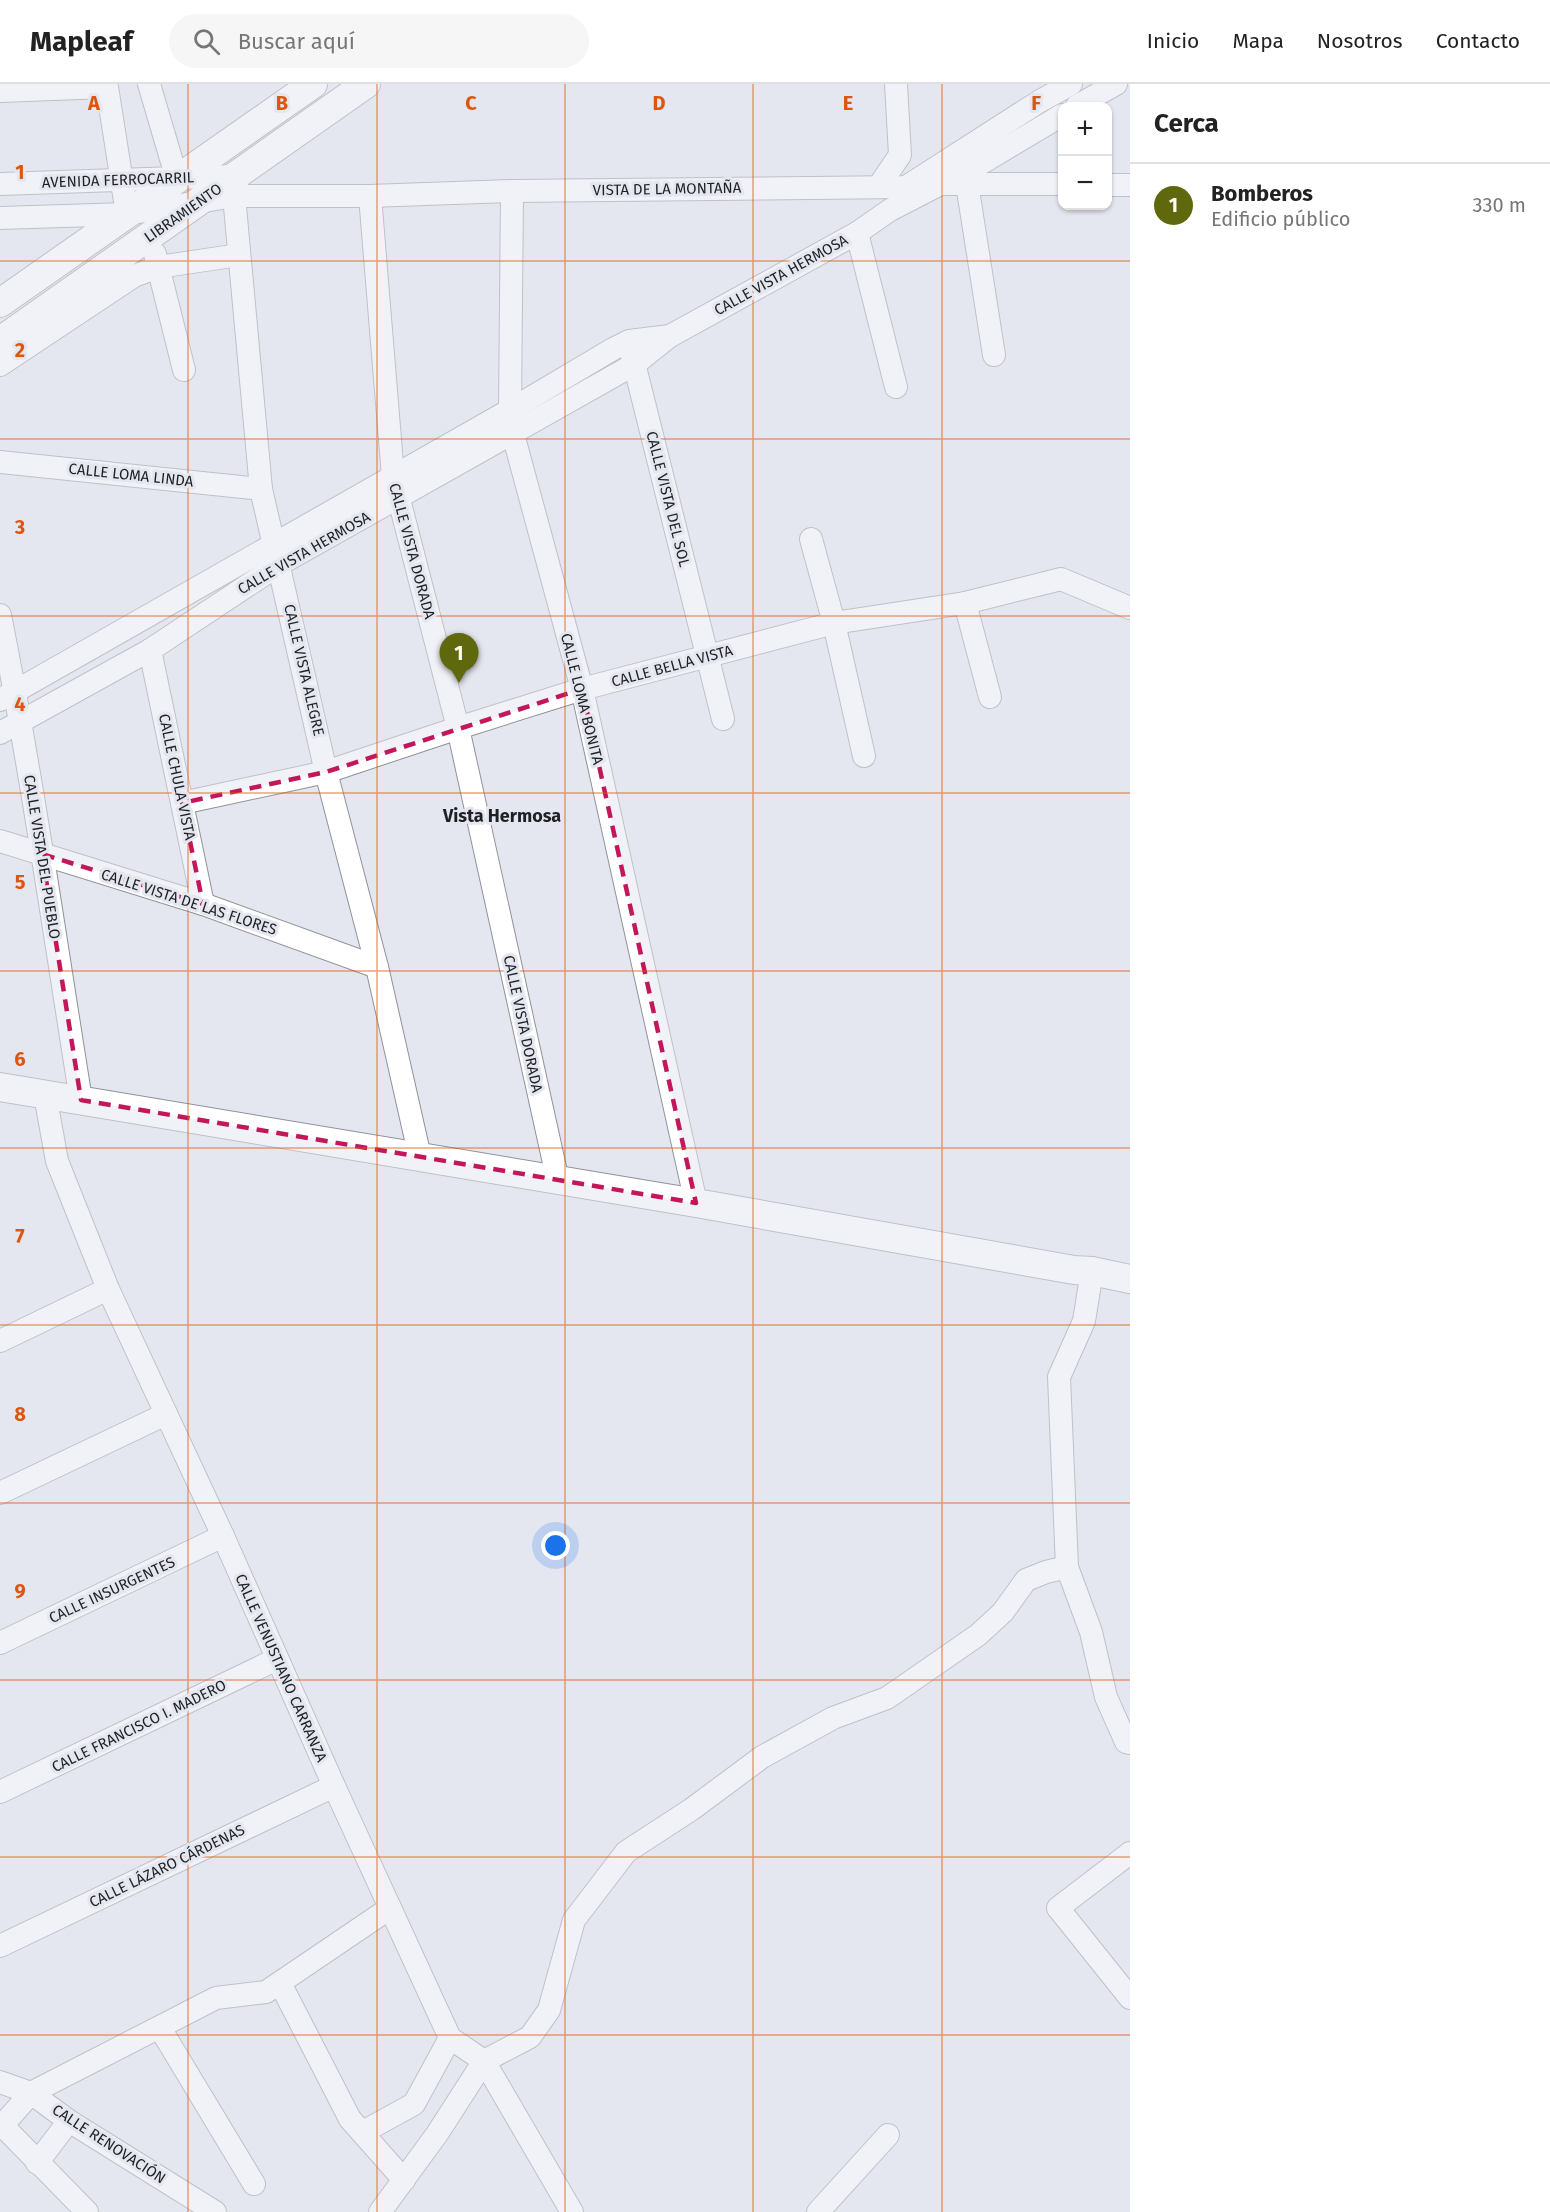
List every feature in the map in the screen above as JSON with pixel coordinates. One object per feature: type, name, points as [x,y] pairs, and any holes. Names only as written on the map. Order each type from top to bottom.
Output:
[{"type":"main road","name":"LIBRAMIENTO","points":[[0,303],[313,84]]},
{"type":"main road","name":"LIBRAMIENTO","points":[[0,341],[202,200],[235,186],[366,84]]},
{"type":"main road","points":[[0,1087],[696,1203],[1085,1274],[1130,1279]]},
{"type":"main road","points":[[1085,1274],[1130,1296]]},
{"type":"street","points":[[149,84],[177,179]]},
{"type":"street","points":[[879,186],[900,155],[896,84]]},
{"type":"street","name":"CALLE VISTA HERMOSA","points":[[890,210],[906,187],[1040,92],[1071,84]]},
{"type":"street","points":[[1084,102],[1116,84]]},
{"type":"street","points":[[0,91],[107,87],[127,214]]},
{"type":"street","name":"CALLE VISTA HERMOSA","points":[[8,696],[277,554],[400,498],[635,364],[670,336],[857,233],[890,210],[942,184],[1058,117]]},
{"type":"street","name":"AVENIDA FERROCARRIL","points":[[0,184],[177,179],[235,186]]},
{"type":"street","points":[[967,184],[994,355]]},
{"type":"street","name":"VISTA DE LA MONTAÑA","points":[[235,186],[272,195],[370,196],[512,191],[1058,184]]},
{"type":"street","points":[[1112,185],[1130,185]]},
{"type":"street","name":"CALLE VISTA ALEGRE","points":[[235,186],[239,255],[261,489],[326,772],[377,967],[420,1157]]},
{"type":"street","name":"CALLE LOMA BONITA","points":[[512,191],[510,410],[513,434],[582,689],[696,1203]]},
{"type":"street","name":"CALLE VISTA DORADA","points":[[370,196],[393,476],[458,728],[558,1181]]},
{"type":"street","name":"AVENIDA FERROCARRIL","points":[[0,218],[127,214],[202,200]]},
{"type":"street","points":[[857,233],[896,387]]},
{"type":"street","points":[[150,235],[184,370]]},
{"type":"street","points":[[0,365],[134,276],[158,267],[239,255]]},
{"type":"street","name":"CALLE VISTA HERMOSA","points":[[10,728],[150,650],[277,554],[393,476],[629,340],[670,336]]},
{"type":"street","name":"CALLE VISTA DEL SOL","points":[[629,340],[723,719]]},
{"type":"street","name":"CALLE LOMA LINDA","points":[[0,462],[261,489]]},
{"type":"street","points":[[811,539],[834,623],[864,756]]},
{"type":"street","name":"CALLE BELLA VISTA","points":[[182,803],[326,772],[582,689],[834,623],[965,603],[1061,579],[1130,608]]},
{"type":"street","points":[[965,603],[990,697]]},
{"type":"street","name":"CALLE VISTA DEL PUEBLO","points":[[0,615],[10,728],[42,854],[81,1100]]},
{"type":"street","name":"CALLE CHULA VISTA","points":[[150,650],[203,904]]},
{"type":"street","name":"CALLE VISTA DE LAS FLORES","points":[[0,841],[203,904],[377,967]]},
{"type":"street","name":"CALLE VENUSTIANO CARRANZA","points":[[45,1095],[57,1161],[108,1289],[224,1536],[334,1786],[450,2038]]},
{"type":"street","points":[[1085,1274],[1084,1321],[1059,1377],[1067,1567],[1091,1632],[1106,1697],[1126,1742],[1130,1743]]},
{"type":"street","points":[[0,1341],[108,1289]]},
{"type":"street","points":[[0,1493],[166,1414]]},
{"type":"street","name":"CALLE INSURGENTES","points":[[0,1643],[224,1536]]},
{"type":"street","points":[[380,2212],[437,2134],[484,2061],[530,2037],[549,2010],[574,1920],[626,1852],[692,1809],[762,1757],[833,1718],[887,1698],[978,1635],[1003,1612],[1026,1580],[1067,1567]]},
{"type":"street","name":"CALLE FRANCISCO I. MADERO","points":[[0,1792],[277,1659]]},
{"type":"street","name":"CALLE LÁZARO CÁRDENAS","points":[[0,1946],[334,1786]]},
{"type":"street","points":[[1130,1853],[1058,1908],[1130,1998]]},
{"type":"street","points":[[87,2212],[1,2124],[31,2093],[216,1998],[266,1992],[390,1908]]},
{"type":"street","points":[[280,1983],[350,2119],[404,2180]]},
{"type":"street","points":[[160,2028],[254,2184]]},
{"type":"street","points":[[363,2132],[414,2104],[450,2038],[484,2061],[572,2212]]},
{"type":"street","name":"CALLE RENOVACIÓN","points":[[0,2082],[31,2093],[69,2121],[215,2212]]},
{"type":"street","points":[[414,2104],[437,2134]]},
{"type":"street","points":[[37,2163],[69,2121]]},
{"type":"street","points":[[818,2212],[888,2135]]},
{"type":"highlighted area","points":[[582,689],[696,1203],[81,1100],[42,854],[203,904],[182,803],[326,772]]},
{"type":"place","name":"Bomberos","points":[[459,683]]},
{"type":"district","name":"Vista Hermosa","points":[[502,816]]}]
